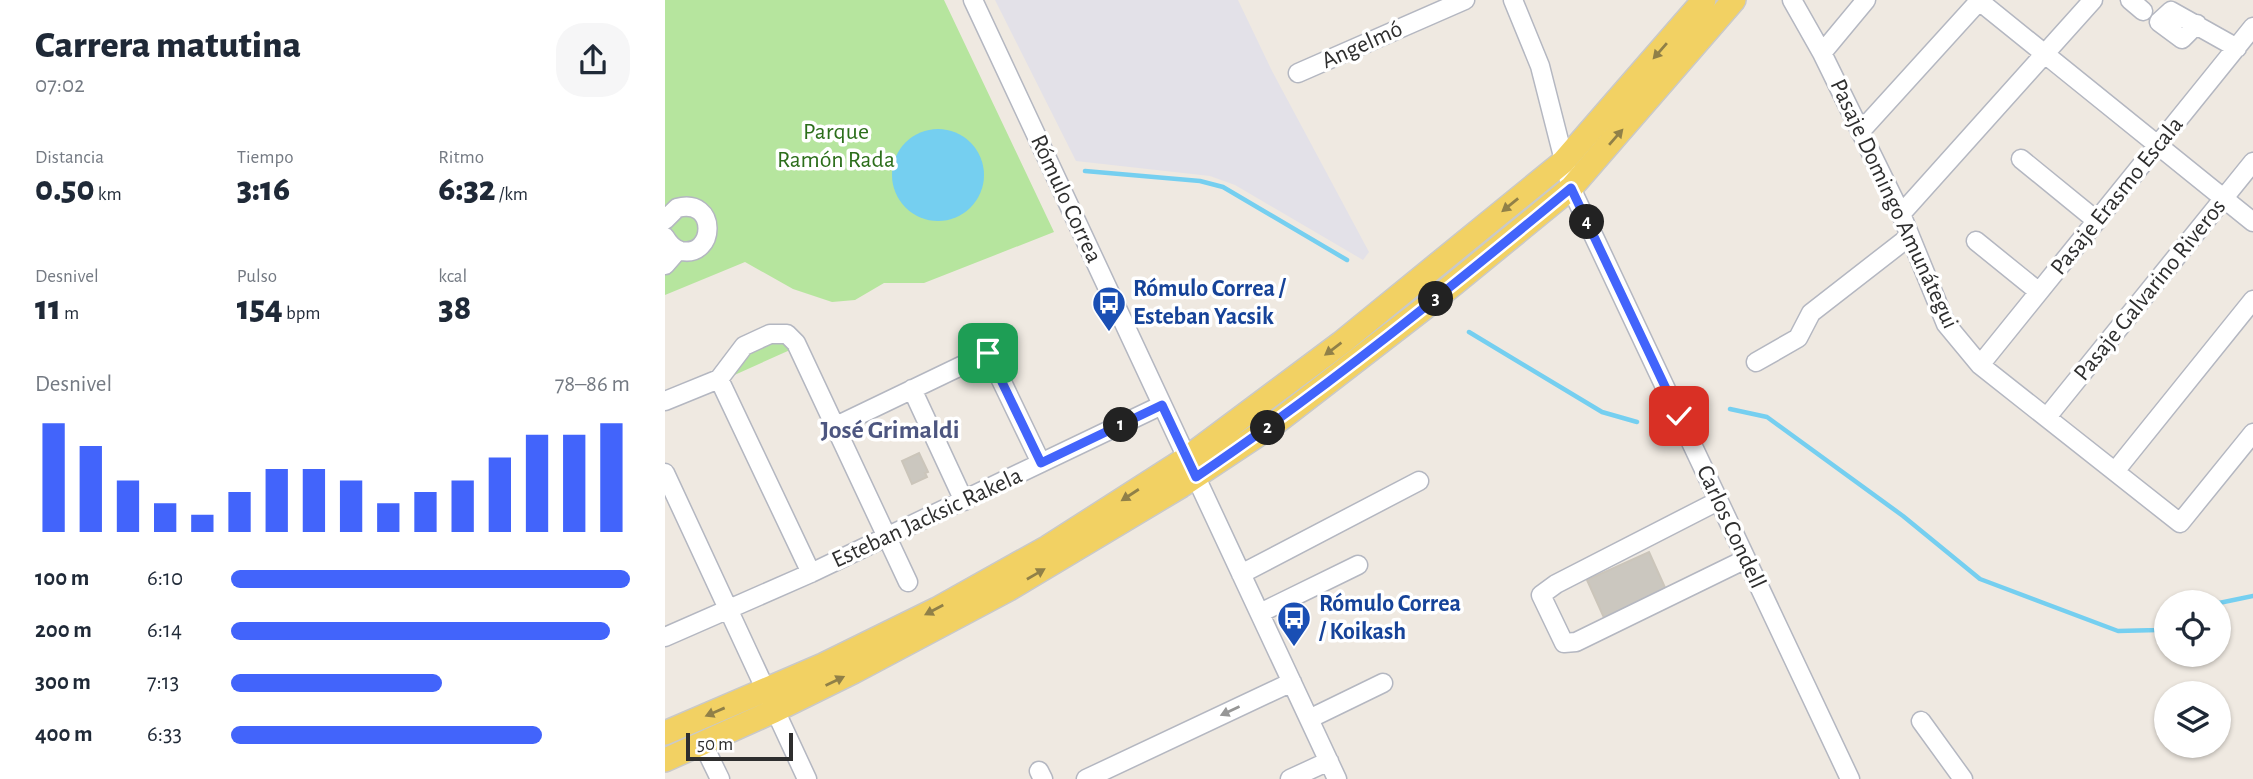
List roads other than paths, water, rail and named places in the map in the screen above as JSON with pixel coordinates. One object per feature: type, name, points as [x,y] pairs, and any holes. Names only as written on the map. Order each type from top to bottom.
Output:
[{"type":"main road","points":[[1191,467],[1563,162],[1704,0]]},
{"type":"main road","points":[[665,760],[703,744],[769,701],[880,638],[993,579],[1102,513],[1191,467],[1295,408],[1427,306],[1571,188],[1734,0]]},
{"type":"main road","points":[[665,733],[769,701]]},
{"type":"street","name":"Rómulo Correa","points":[[973,0],[1337,779]]},
{"type":"street","name":"Angelmó","points":[[1298,73],[1465,0]]},
{"type":"street","name":"Carlos Condell","points":[[1513,0],[1539,66],[1571,188],[1850,779]]},
{"type":"street","name":"Pasaje Domingo Amunátegui","points":[[1792,0],[1822,53],[1901,214],[1946,324],[1980,365],[2180,523],[2253,433]]},
{"type":"street","points":[[1822,53],[1867,0]]},
{"type":"street","points":[[1860,132],[1979,0],[2253,222]]},
{"type":"street","points":[[1901,214],[2094,0]]},
{"type":"street","points":[[2197,24],[2237,48]]},
{"type":"street","name":"Pasaje Erasmo Escala","points":[[1980,365],[2253,27]]},
{"type":"street","points":[[2021,159],[2097,221]]},
{"type":"street","name":"Pasaje Galvarino Riveros","points":[[2047,417],[2253,162]]},
{"type":"street","points":[[665,220],[670,212],[684,206],[698,210],[707,221],[707,236],[704,242],[692,250],[671,243],[665,265]]},
{"type":"street","points":[[1756,362],[1798,338],[1811,313],[1910,236]]},
{"type":"street","points":[[1976,241],[2039,292]]},
{"type":"street","points":[[2116,470],[2253,300]]},
{"type":"street","points":[[665,401],[719,379],[744,346],[770,334],[787,334],[796,343],[837,426],[908,582]]},
{"type":"street","points":[[837,426],[988,353],[1041,463]]},
{"type":"street","points":[[719,379],[811,573]]},
{"type":"street","points":[[912,389],[964,501]]},
{"type":"street","name":"Esteban Jacksic Rakela","points":[[665,637],[811,573],[1162,405]]},
{"type":"street","points":[[665,473],[807,779]]},
{"type":"street","points":[[1241,574],[1419,481]]},
{"type":"street","points":[[1718,500],[1556,584],[1541,595],[1564,643],[1576,642],[1746,559]]},
{"type":"street","points":[[1260,613],[1358,565]]},
{"type":"street","points":[[1086,779],[1292,682]]},
{"type":"street","points":[[1309,719],[1383,682]]},
{"type":"street","points":[[1921,721],[1963,779]]},
{"type":"street","points":[[703,744],[720,779]]},
{"type":"street","points":[[1290,779],[1329,761]]},
{"type":"water","points":[[938,129],[956,133],[970,143],[980,157],[984,175],[980,193],[970,207],[956,217],[938,221],[920,217],[906,207],[896,193],[892,175],[896,157],[906,143],[920,133]]},
{"type":"waterway","points":[[1085,171],[1200,181],[1223,187],[1347,260]]},
{"type":"waterway","points":[[1469,332],[1602,412],[1637,422]]},
{"type":"waterway","points":[[1730,409],[1767,417],[1903,516],[1980,579],[2118,631],[2154,630]]},
{"type":"waterway","points":[[2231,601],[2253,596]]},
{"type":"place","name":"Rómulo Correa / Esteban Yacsik","points":[[1109,333]]},
{"type":"place","name":"Rómulo Correa / Koikash","points":[[1294,648]]},
{"type":"district","name":"José Grimaldi","points":[[890,430]]},
{"type":"park label","name":"Parque Ramón Rada","points":[[836,146]]}]
